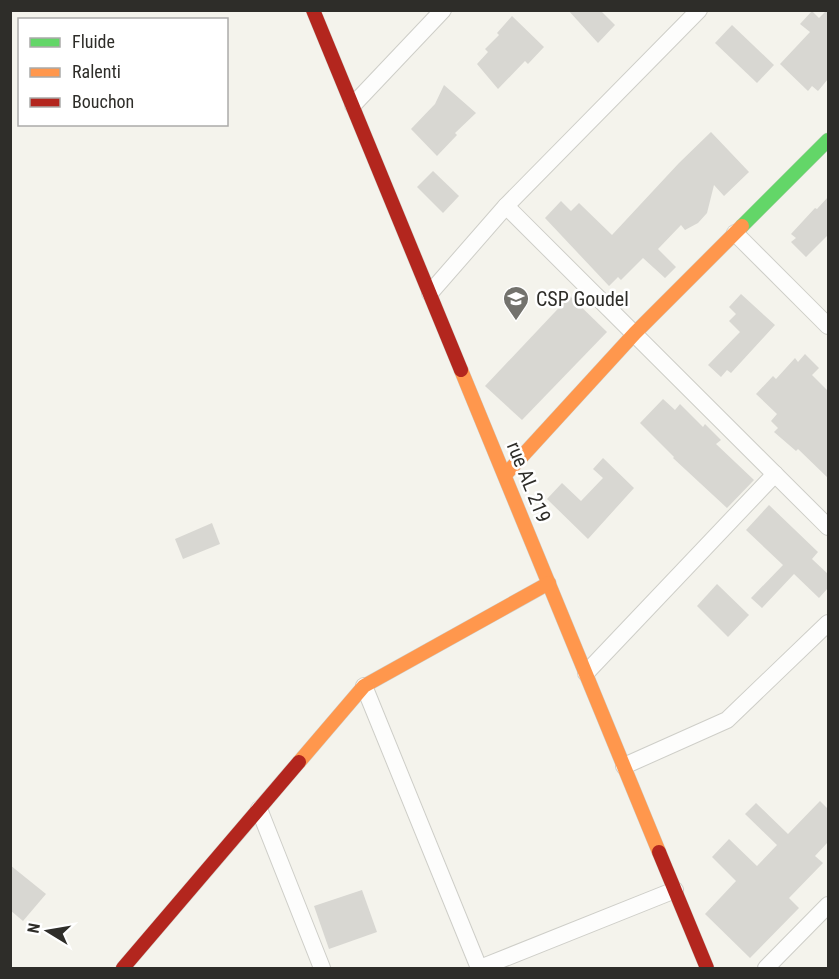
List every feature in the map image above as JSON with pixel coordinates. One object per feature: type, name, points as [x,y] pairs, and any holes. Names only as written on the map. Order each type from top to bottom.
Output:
[{"type":"street","name":"rue AL 219","points":[[313,10],[707,969]]},
{"type":"street","points":[[353,105],[443,10]]},
{"type":"street","points":[[430,293],[506,207],[694,12]]},
{"type":"street","points":[[505,475],[635,333],[828,140]]},
{"type":"street","points":[[506,207],[828,527]]},
{"type":"street","points":[[735,233],[828,326]]},
{"type":"street","points":[[586,673],[775,474]]},
{"type":"street","points":[[123,969],[364,686],[549,583]]},
{"type":"street","points":[[624,766],[727,720],[828,623]]},
{"type":"street","points":[[364,686],[479,969],[675,890]]},
{"type":"street","points":[[259,809],[322,969]]},
{"type":"street","points":[[766,969],[828,905]]},
{"type":"building","points":[[568,10],[600,10],[615,25],[598,43]]},
{"type":"building","points":[[827,10],[828,79],[818,91],[812,86],[808,91],[780,64],[810,32],[800,24],[812,11],[819,18]]},
{"type":"building","points":[[512,16],[544,47],[528,64],[525,61],[498,89],[477,64],[488,52],[485,49],[499,35],[497,33]]},
{"type":"building","points":[[732,25],[774,65],[757,83],[715,43]]},
{"type":"building","points":[[444,85],[476,113],[455,133],[457,135],[437,156],[411,129],[435,104]]},
{"type":"building","points":[[711,132],[749,172],[724,196],[714,185],[707,213],[698,223],[685,230],[681,225],[658,249],[676,267],[665,278],[643,258],[621,280],[618,277],[609,286],[545,218],[561,201],[571,211],[579,203],[612,235]]},
{"type":"building","points":[[433,171],[459,196],[443,213],[417,187]]},
{"type":"building","points":[[828,197],[828,235],[806,257],[791,242],[796,238],[791,234]]},
{"type":"building","points":[[741,294],[775,325],[731,373],[727,370],[721,377],[708,365],[740,332],[729,321],[736,314],[729,307]]},
{"type":"building","points":[[570,296],[607,332],[522,420],[485,386]]},
{"type":"building","points":[[805,354],[819,368],[812,375],[828,391],[828,478],[798,449],[796,451],[774,432],[778,428],[771,421],[777,414],[756,394],[773,376],[776,379],[795,358],[798,362]]},
{"type":"building","points":[[663,399],[675,410],[680,404],[703,427],[705,424],[721,440],[716,444],[754,480],[727,508],[673,458],[640,423]]},
{"type":"building","points":[[603,458],[634,488],[588,539],[547,499],[562,483],[581,501],[603,478],[593,469]]},
{"type":"building","points":[[769,505],[818,552],[812,559],[828,574],[828,588],[819,598],[794,574],[762,608],[751,598],[783,565],[746,530]]},
{"type":"building","points":[[212,523],[220,544],[183,559],[175,539]]},
{"type":"building","points":[[717,584],[749,615],[728,637],[697,606]]},
{"type":"building","points":[[820,801],[828,809],[828,842],[815,856],[823,863],[789,898],[799,908],[750,958],[705,914],[736,881],[712,857],[729,839],[757,866],[777,845],[745,814],[756,803],[788,834]]},
{"type":"building","points":[[10,865],[46,894],[23,921],[10,910]]},
{"type":"building","points":[[362,890],[377,932],[329,949],[314,906]]},
{"type":"traffic: fast","points":[[742,226],[828,140]]},
{"type":"traffic: slow","points":[[505,475],[635,333],[742,226]]},
{"type":"traffic: slow","points":[[461,370],[659,852]]},
{"type":"traffic: slow","points":[[299,762],[364,686],[549,583]]},
{"type":"traffic: jam","points":[[313,10],[461,370]]},
{"type":"traffic: jam","points":[[123,968],[299,762]]},
{"type":"traffic: jam","points":[[659,852],[707,968]]},
{"type":"place","name":"CSP Goudel","points":[[516,322]]}]
